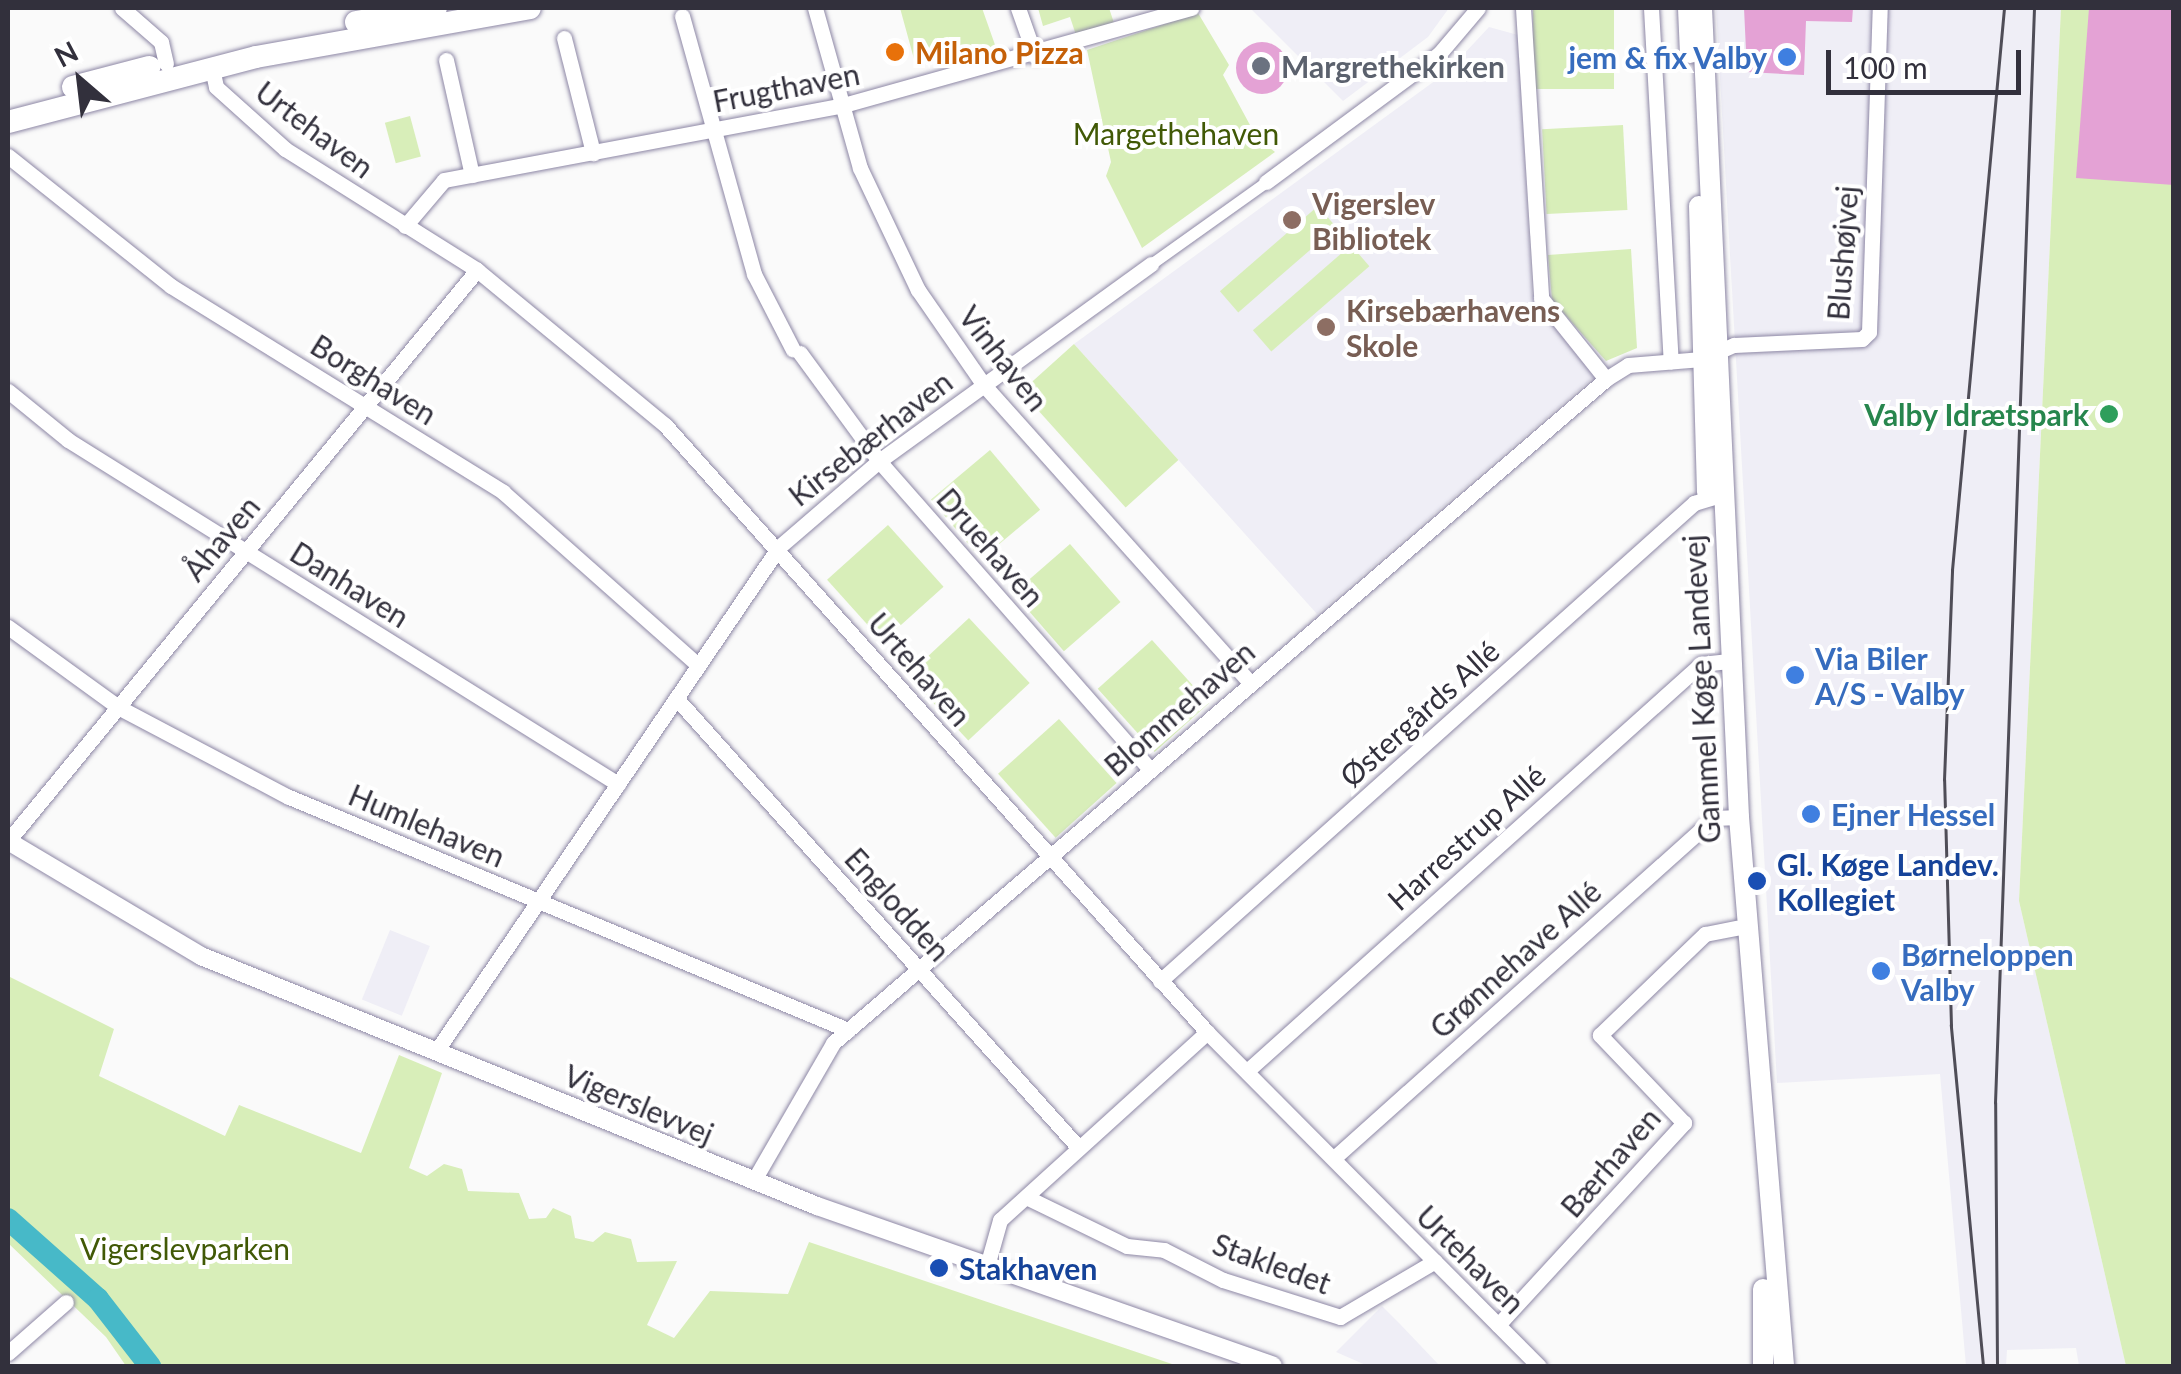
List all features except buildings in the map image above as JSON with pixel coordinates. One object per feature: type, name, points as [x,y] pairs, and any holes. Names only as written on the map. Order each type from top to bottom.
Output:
[{"type":"main road","points":[[8,105],[166,63],[400,11],[436,8]]},
{"type":"main road","points":[[8,122],[212,68],[530,8]]},
{"type":"main road","name":"Gammel Køge Landevej","points":[[1688,8],[1710,356]]},
{"type":"main road","name":"Gammel Køge Landevej","points":[[1702,8],[1713,497],[1763,1366]]},
{"type":"main road","name":"Gammel Køge Landevej","points":[[1733,817],[1784,1366]]},
{"type":"street","points":[[122,8],[161,42],[166,63]]},
{"type":"street","name":"Vinhaven","points":[[815,8],[840,106],[902,263],[983,384],[1250,684]]},
{"type":"street","points":[[1018,8],[1035,56]]},
{"type":"street","name":"Frugthaven","points":[[405,226],[435,185],[840,106],[1035,56],[1149,14],[1192,8]]},
{"type":"street","name":"Kirsebærhaven","points":[[438,1050],[778,547],[880,462],[983,384],[1439,54],[1478,8]]},
{"type":"street","points":[[1523,8],[1541,298],[1606,379]]},
{"type":"street","points":[[1650,8],[1672,361]]},
{"type":"street","name":"Blushøjvej","points":[[1710,356],[1734,345],[1862,339],[1868,332],[1880,8]]},
{"type":"street","name":"Druehaven","points":[[682,16],[754,274],[797,352],[880,462],[1150,770]]},
{"type":"street","points":[[564,38],[593,152]]},
{"type":"street","points":[[446,60],[472,175]]},
{"type":"street","name":"Urtehaven","points":[[212,68],[216,87],[285,149],[477,270],[664,425],[778,547],[1160,981],[1539,1366]]},
{"type":"street","name":"Borghaven","points":[[8,156],[171,286],[502,492],[698,665]]},
{"type":"street","name":"Åhaven","points":[[8,841],[477,270]]},
{"type":"street","name":"Blommehaven","points":[[754,1180],[848,1030],[1606,379],[1628,365],[1710,356]]},
{"type":"street","name":"Danhaven","points":[[8,391],[68,440],[618,784]]},
{"type":"street","name":"Østergårds Allé","points":[[1160,981],[1713,497]]},
{"type":"street","name":"Humlehaven","points":[[8,627],[118,707],[289,797],[848,1030]]},
{"type":"street","name":"Harrestrup Allé","points":[[1246,1071],[1701,664],[1724,661]]},
{"type":"street","name":"Englodden","points":[[676,698],[1078,1147]]},
{"type":"street","name":"Grønnehave Allé","points":[[1334,1158],[1714,818],[1733,817]]},
{"type":"street","name":"Vigerslevvej","points":[[8,841],[201,956],[754,1180],[1273,1366]]},
{"type":"street","name":"Bærhaven","points":[[1498,1325],[1682,1129],[1678,1113],[1600,1035],[1705,934],[1737,928]]},
{"type":"street","points":[[987,1266],[990,1236],[1026,1196],[1208,1032]]},
{"type":"street","name":"Stakledet","points":[[1026,1196],[1127,1246],[1164,1250],[1223,1280],[1340,1317],[1435,1261]]},
{"type":"street","points":[[8,1352],[66,1302]]},
{"type":"shaded area","points":[[1250,8],[1449,8],[1428,37],[1343,101]]},
{"type":"shaded area","points":[[1716,8],[2061,8],[2019,901],[2126,1366],[2079,1366],[2076,1348],[2007,1350],[2006,1366],[1966,1366],[1940,1074],[1777,1083]]},
{"type":"shaded area","name":"Kirsebærhavens Skole","points":[[1489,27],[1518,35],[1532,294],[1596,375],[1317,614],[1074,344],[1447,72]]},
{"type":"shaded area","points":[[390,930],[430,946],[402,1016],[362,1000]]},
{"type":"shaded area","points":[[1382,1306],[1440,1366],[1368,1366],[1336,1352]]},
{"type":"green space","points":[[900,8],[982,8],[1000,59],[957,71],[950,50],[914,59]]},
{"type":"green space","points":[[1038,8],[1109,8],[1114,23],[1076,35],[1070,17],[1043,26]]},
{"type":"green space","points":[[1533,8],[1614,8],[1614,89],[1533,89]]},
{"type":"green space","name":"Valby Idrætspark","points":[[2061,8],[2173,8],[2173,1366],[2126,1366],[2019,901]]},
{"type":"green space","name":"Margethehaven","points":[[1198,13],[1229,65],[1223,75],[1257,138],[1275,152],[1142,248],[1106,176],[1111,162],[1087,50]]},
{"type":"green space","points":[[410,116],[421,157],[396,163],[385,123]]},
{"type":"green space","points":[[1623,125],[1627,210],[1547,214],[1542,129]]},
{"type":"green space","points":[[1318,206],[1336,227],[1238,312],[1220,291]]},
{"type":"green space","points":[[1351,245],[1369,266],[1271,351],[1253,330]]},
{"type":"green space","points":[[1631,249],[1637,348],[1606,361],[1552,300],[1548,255]]},
{"type":"green space","points":[[1074,344],[1178,460],[1126,507],[1021,392]]},
{"type":"green space","points":[[990,450],[1040,510],[981,559],[931,499]]},
{"type":"green space","points":[[888,525],[944,587],[883,642],[827,580]]},
{"type":"green space","points":[[1070,544],[1121,602],[1064,651],[1013,593]]},
{"type":"green space","points":[[969,618],[1030,683],[968,740],[908,675]]},
{"type":"green space","points":[[1152,640],[1209,703],[1155,752],[1098,689]]},
{"type":"green space","points":[[1059,719],[1117,783],[1056,838],[998,774]]},
{"type":"green space","name":"Vigerslevparken","points":[[8,976],[114,1029],[99,1076],[225,1136],[239,1105],[361,1153],[399,1055],[442,1073],[409,1168],[427,1176],[444,1164],[462,1169],[468,1191],[519,1193],[529,1219],[546,1218],[553,1208],[571,1216],[575,1238],[593,1242],[605,1232],[631,1239],[637,1262],[677,1261],[647,1325],[674,1338],[710,1291],[788,1294],[809,1242],[1178,1366],[126,1366],[106,1337],[8,1243]]},
{"type":"waterway","points":[[8,1219],[98,1299],[150,1366]]},
{"type":"tram line","points":[[1983,1366],[1951,1026],[1944,780],[1952,570],[2004,8]]},
{"type":"tram line","points":[[1997,1366],[1995,1103],[2034,8]]},
{"type":"place","name":"Milano Pizza","points":[[895,52]]},
{"type":"place","name":"jem & fix Valby","points":[[1787,57]]},
{"type":"place","name":"Margrethekirken","points":[[1261,66]]},
{"type":"place","name":"Vigerslev Bibliotek","points":[[1292,220]]},
{"type":"place","name":"Kirsebærhavens Skole","points":[[1326,327]]},
{"type":"place","name":"Valby Idrætspark","points":[[2109,414]]},
{"type":"place","name":"Via Biler A/S - Valby","points":[[1795,675]]},
{"type":"place","name":"Ejner Hessel","points":[[1811,814]]},
{"type":"place","name":"Gl. Køge Landev. Kollegiet","points":[[1757,881]]},
{"type":"place","name":"Børneloppen Valby","points":[[1881,971]]},
{"type":"place","name":"Stakhaven","points":[[939,1268]]}]
